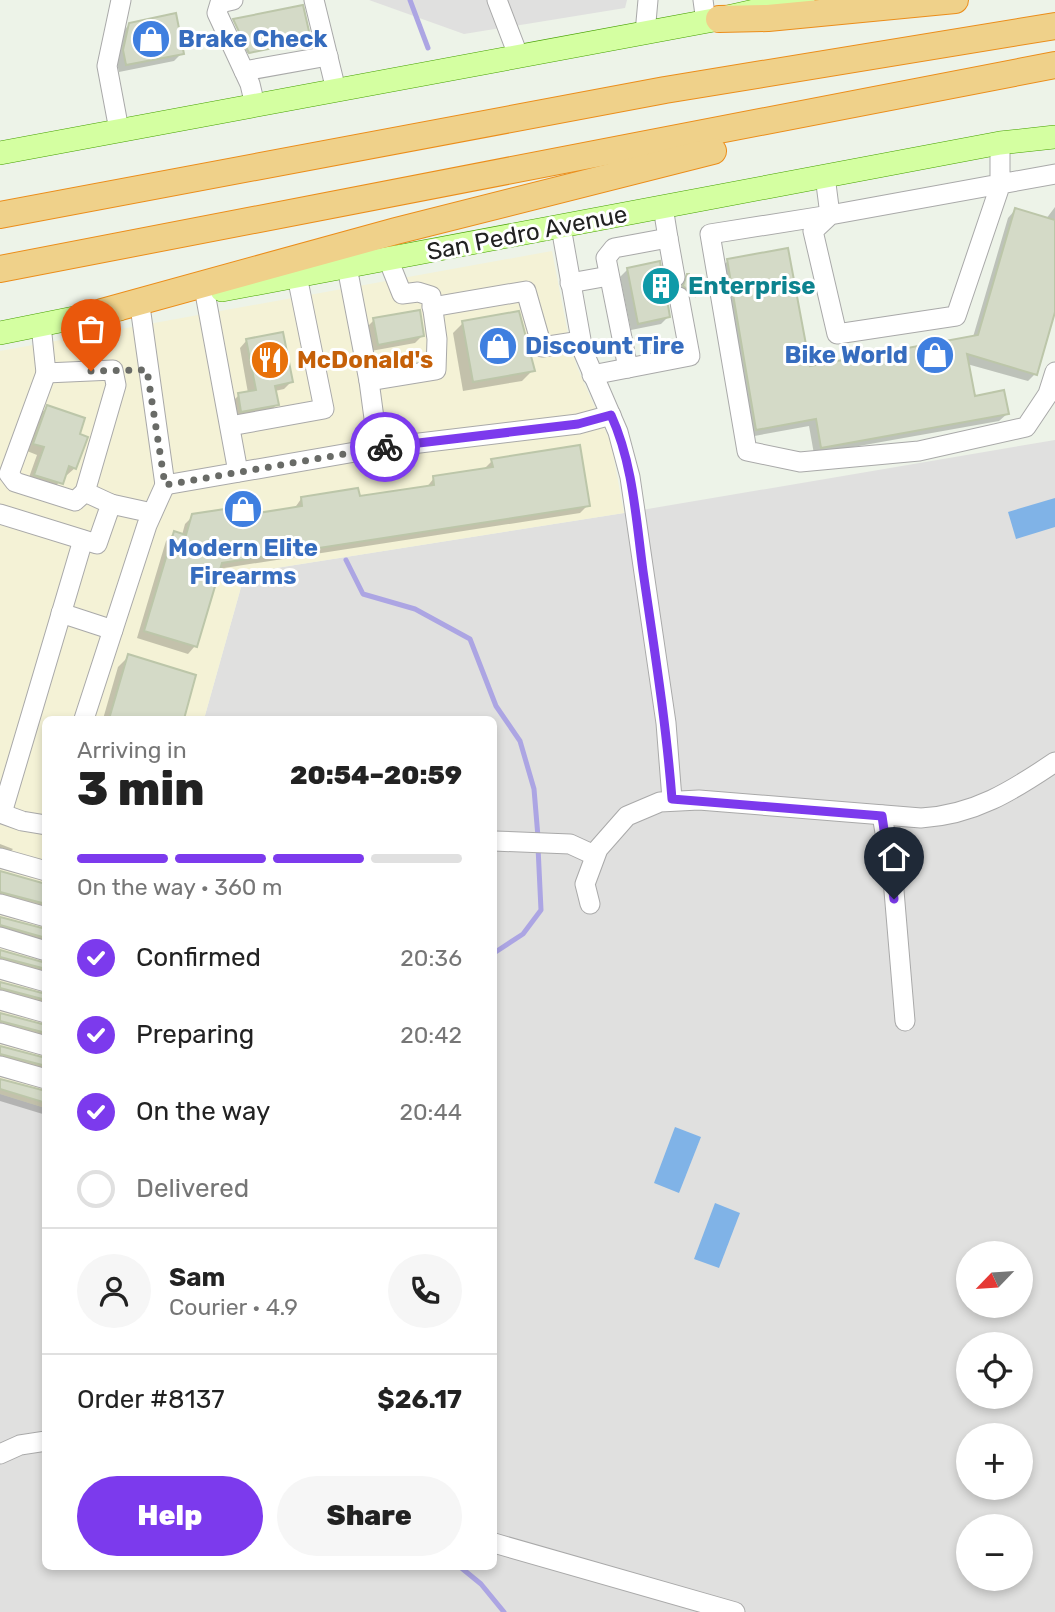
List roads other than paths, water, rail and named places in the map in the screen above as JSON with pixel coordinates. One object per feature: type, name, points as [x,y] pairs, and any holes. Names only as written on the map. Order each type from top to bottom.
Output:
[{"type":"highway","points":[[709,14],[768,18],[955,0]]},
{"type":"highway","points":[[0,215],[665,90],[1055,26]]},
{"type":"highway","points":[[0,269],[1055,65]]},
{"type":"highway","points":[[102,312],[635,169],[812,130],[1055,65]]},
{"type":"main road","points":[[0,153],[645,33],[709,14],[803,0]]},
{"type":"main road","name":"San Pedro Avenue","points":[[138,302],[205,293],[347,267],[1000,143],[1055,137]]},
{"type":"main road","points":[[0,333],[102,312]]},
{"type":"street","points":[[119,130],[107,66],[121,0]]},
{"type":"street","points":[[233,0],[220,3],[218,13],[244,71],[255,105]]},
{"type":"street","points":[[314,0],[336,90]]},
{"type":"street","points":[[497,0],[518,55]]},
{"type":"street","points":[[645,33],[648,0]]},
{"type":"street","points":[[244,71],[328,56]]},
{"type":"street","points":[[831,215],[813,230],[837,334],[956,316],[1000,186],[1000,143]]},
{"type":"street","points":[[1055,174],[1000,186],[710,234],[747,451],[800,462],[919,452],[1026,427],[1048,394],[1055,372]]},
{"type":"street","points":[[825,176],[831,215]]},
{"type":"street","points":[[663,207],[675,277]]},
{"type":"street","points":[[561,227],[581,341],[592,375],[618,432],[630,477],[666,723],[672,799]]},
{"type":"street","points":[[628,368],[606,258],[614,248],[668,238]]},
{"type":"street","points":[[369,381],[436,370],[437,340],[431,296],[418,292],[402,294],[388,259]]},
{"type":"street","points":[[347,267],[369,381],[378,448]]},
{"type":"street","points":[[230,426],[324,409],[297,276]]},
{"type":"street","points":[[570,283],[609,276]]},
{"type":"street","points":[[432,307],[526,291],[542,347],[581,341]]},
{"type":"street","points":[[205,293],[238,472]]},
{"type":"street","points":[[592,375],[690,356],[679,297]]},
{"type":"street","points":[[85,716],[152,513],[165,485],[138,302]]},
{"type":"street","points":[[41,325],[46,373],[9,474],[15,482],[152,513]]},
{"type":"street","points":[[80,496],[116,384],[113,370]]},
{"type":"street","points":[[46,373],[147,370]]},
{"type":"street","points":[[165,485],[378,448],[578,424],[611,415]]},
{"type":"street","points":[[0,514],[97,544],[111,504]]},
{"type":"street","points":[[42,824],[22,821],[1,813],[83,540]]},
{"type":"street","points":[[61,613],[113,630]]},
{"type":"street","points":[[590,904],[585,884],[594,855],[614,828],[627,816],[642,808],[672,799],[921,818],[975,809],[1008,793],[1055,762]]},
{"type":"street","points":[[882,816],[892,879],[905,1021]]},
{"type":"street","points":[[497,841],[570,844],[594,855]]},
{"type":"street","points":[[0,858],[42,870]]},
{"type":"street","points":[[0,904],[42,916]]},
{"type":"street","points":[[0,937],[42,950]]},
{"type":"street","points":[[0,969],[42,981]]},
{"type":"street","points":[[0,1000],[42,1012]]},
{"type":"street","points":[[0,1033],[42,1045]]},
{"type":"street","points":[[0,1066],[42,1078]]},
{"type":"street","points":[[0,1454],[20,1445],[42,1442]]},
{"type":"street","points":[[497,1544],[683,1605],[735,1612]]},
{"type":"waterway","points":[[410,0],[428,48]]},
{"type":"waterway","points":[[346,560],[363,594],[415,609],[470,639],[496,706],[520,741],[534,789],[538,837]]},
{"type":"waterway","points":[[497,951],[523,934],[541,910],[538,847]]},
{"type":"waterway","points":[[464,1570],[481,1584],[504,1612]]},
{"type":"place","name":"Brake Check","points":[[151,39]]},
{"type":"place","name":"Enterprise","points":[[661,286]]},
{"type":"place","name":"Discount Tire","points":[[498,346]]},
{"type":"place","name":"Bike World","points":[[935,355]]},
{"type":"place","name":"McDonald's","points":[[270,360]]},
{"type":"place","name":"Modern Elite Firearms","points":[[243,509]]}]
